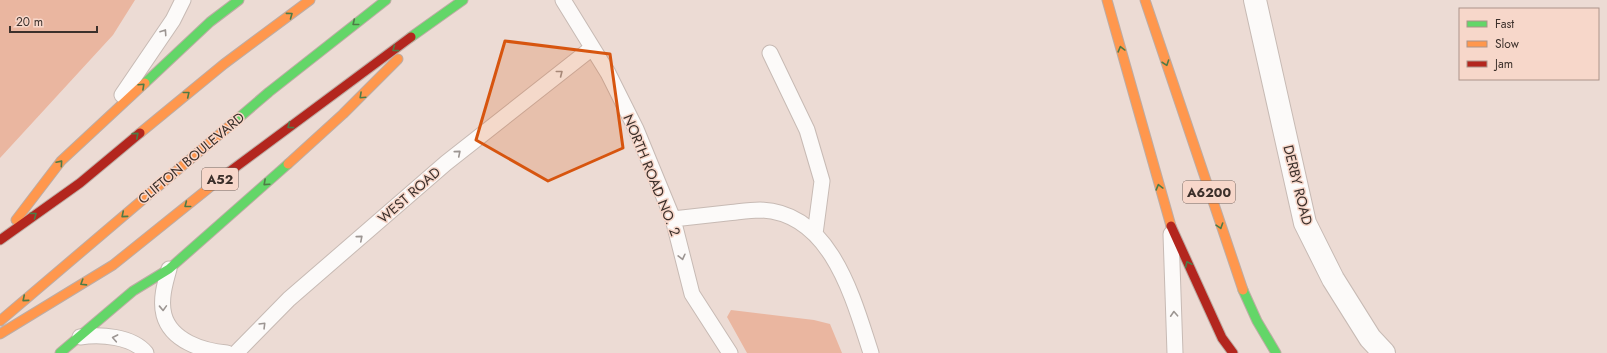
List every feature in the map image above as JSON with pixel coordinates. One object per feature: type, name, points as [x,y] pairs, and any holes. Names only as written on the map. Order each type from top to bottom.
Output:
[{"type":"main road","points":[[1,239],[61,161],[104,123],[210,22],[239,0]]},
{"type":"main road","points":[[1,239],[80,183],[224,64],[310,0]]},
{"type":"main road","name":"CLIFTON BOULEVARD","points":[[0,321],[269,92],[386,0]]},
{"type":"main road","name":"A52","points":[[0,334],[113,265],[234,168],[437,17],[463,0]]},
{"type":"main road","name":"A6200","points":[[1107,0],[1170,225],[1222,338],[1233,353]]},
{"type":"main road","name":"A6200","points":[[1146,0],[1240,284],[1257,321],[1276,353]]},
{"type":"main road","points":[[60,353],[104,315],[144,284],[169,269],[372,86],[437,17]]},
{"type":"street","name":"DERBY ROAD","points":[[1255,0],[1305,223],[1333,279],[1370,338],[1384,353]]},
{"type":"lane","points":[[104,123],[173,20],[182,0]]},
{"type":"lane","name":"NORTH ROAD NO. 2","points":[[562,0],[608,73],[636,130],[673,219],[692,294],[730,353]]},
{"type":"lane","name":"WEST ROAD","points":[[236,353],[290,299],[446,163],[592,48]]},
{"type":"lane","points":[[770,53],[807,130],[822,181],[815,234]]},
{"type":"lane","points":[[673,219],[760,210],[783,213],[805,225],[815,234],[833,258],[847,284],[871,353]]},
{"type":"lane","points":[[1170,225],[1175,353]]},
{"type":"lane","points":[[169,269],[163,289],[164,314],[168,324],[175,332],[198,347],[227,353]]},
{"type":"lane","points":[[80,337],[95,335],[132,342],[142,348],[146,353]]},
{"type":"highlighted area","points":[[505,41],[610,54],[623,148],[548,181],[476,140]]},
{"type":"shaded area","points":[[0,0],[135,0],[113,35],[0,158]]},
{"type":"shaded area","points":[[731,310],[814,320],[830,324],[842,353],[747,353],[727,317]]},
{"type":"traffic: fast","points":[[145,83],[210,22],[239,0]]},
{"type":"traffic: fast","points":[[234,122],[269,92],[386,0]]},
{"type":"traffic: fast","points":[[411,37],[463,0]]},
{"type":"traffic: fast","points":[[60,353],[133,291],[169,269],[288,164]]},
{"type":"traffic: fast","points":[[1243,290],[1257,321],[1276,353]]},
{"type":"traffic: slow","points":[[140,133],[224,64],[310,0]]},
{"type":"traffic: slow","points":[[1107,0],[1171,226]]},
{"type":"traffic: slow","points":[[1145,0],[1243,290]]},
{"type":"traffic: slow","points":[[288,164],[343,114],[398,59]]},
{"type":"traffic: slow","points":[[16,220],[61,161],[145,83]]},
{"type":"traffic: slow","points":[[0,321],[234,122]]},
{"type":"traffic: slow","points":[[0,334],[113,265],[225,175]]},
{"type":"traffic: jam","points":[[225,175],[411,37]]},
{"type":"traffic: jam","points":[[0,240],[80,183],[140,133]]},
{"type":"traffic: jam","points":[[1171,226],[1222,338],[1233,353]]}]
